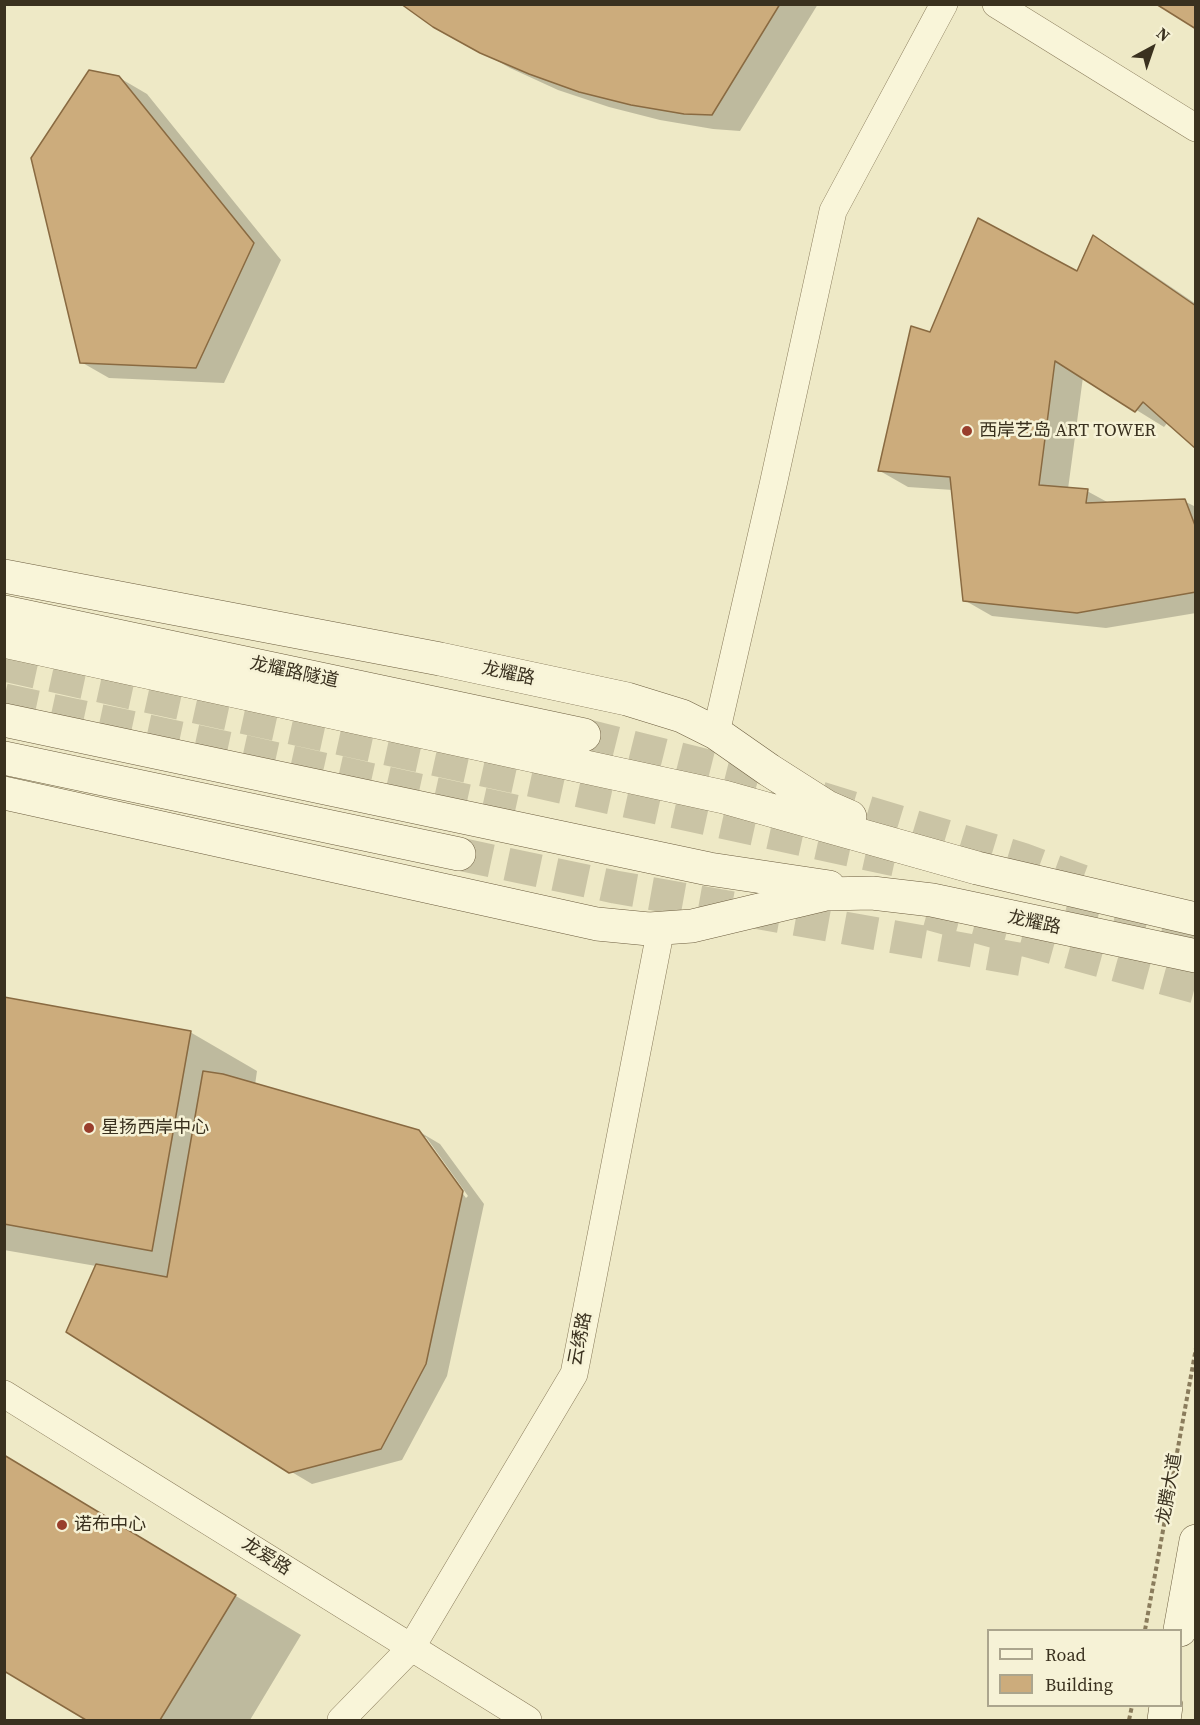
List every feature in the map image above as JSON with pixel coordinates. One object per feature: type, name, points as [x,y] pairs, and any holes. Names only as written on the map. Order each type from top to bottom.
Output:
[{"type":"main road","name":"龙耀路","points":[[4,576],[440,659],[627,699],[682,716],[716,733],[827,807],[884,833],[977,868]]},
{"type":"main road","name":"龙耀路隧道","points":[[4,612],[584,735]]},
{"type":"main road","name":"龙耀路","points":[[4,641],[724,797],[977,868],[1196,919]]},
{"type":"main road","name":"龙耀路","points":[[4,720],[709,869],[932,900],[1196,956]]},
{"type":"main road","points":[[4,758],[459,855]]},
{"type":"main road","name":"龙耀路","points":[[4,794],[597,924],[649,929],[692,926],[826,894],[872,893]]},
{"type":"main road","name":"龙腾大道","points":[[1180,1629],[1196,1541]]},
{"type":"street","points":[[716,733],[833,211],[944,4]]},
{"type":"street","points":[[996,4],[1196,129]]},
{"type":"street","name":"云绣路","points":[[341,1720],[411,1648],[574,1374],[661,928]]},
{"type":"street","name":"龙爱路","points":[[4,1394],[528,1720]]},
{"type":"path","name":"龙腾大道","points":[[1145,1629],[1196,1348]]},
{"type":"building","points":[[401,4],[780,4],[712,115],[684,114],[631,105],[579,92],[480,53],[433,27]]},
{"type":"building","points":[[1156,4],[1196,4],[1196,29]]},
{"type":"building","points":[[89,70],[119,76],[254,243],[196,368],[80,363],[31,158]]},
{"type":"building","name":"西岸艺岛 ART TOWER","points":[[978,218],[1077,271],[1093,235],[1196,306],[1196,449],[1143,402],[1135,412],[1055,361],[1039,485],[1088,489],[1086,503],[1185,499],[1196,528],[1196,592],[1077,613],[963,601],[950,477],[878,471],[911,326],[930,332]]},
{"type":"building","name":"星扬西岸中心","points":[[4,997],[191,1031],[152,1251],[4,1224]]},
{"type":"building","points":[[203,1071],[223,1074],[419,1130],[463,1191],[426,1364],[381,1449],[289,1473],[66,1332],[96,1264],[167,1277]]},
{"type":"building","name":"诺布中心","points":[[4,1455],[236,1595],[160,1720],[86,1720],[4,1671]]},
{"type":"tunnel","points":[[4,665],[895,860]]},
{"type":"tunnel","points":[[4,700],[519,812]]},
{"type":"tunnel","points":[[584,735],[744,775],[1022,859],[1082,881]]},
{"type":"tunnel","points":[[459,854],[615,887],[1035,962]]},
{"type":"tunnel","points":[[1067,905],[1196,938]]},
{"type":"tunnel","points":[[927,913],[1196,987]]},
{"type":"place","name":"西岸艺岛 ART TOWER","points":[[967,431]]},
{"type":"place","name":"星扬西岸中心","points":[[89,1128]]},
{"type":"place","name":"诺布中心","points":[[62,1525]]}]
